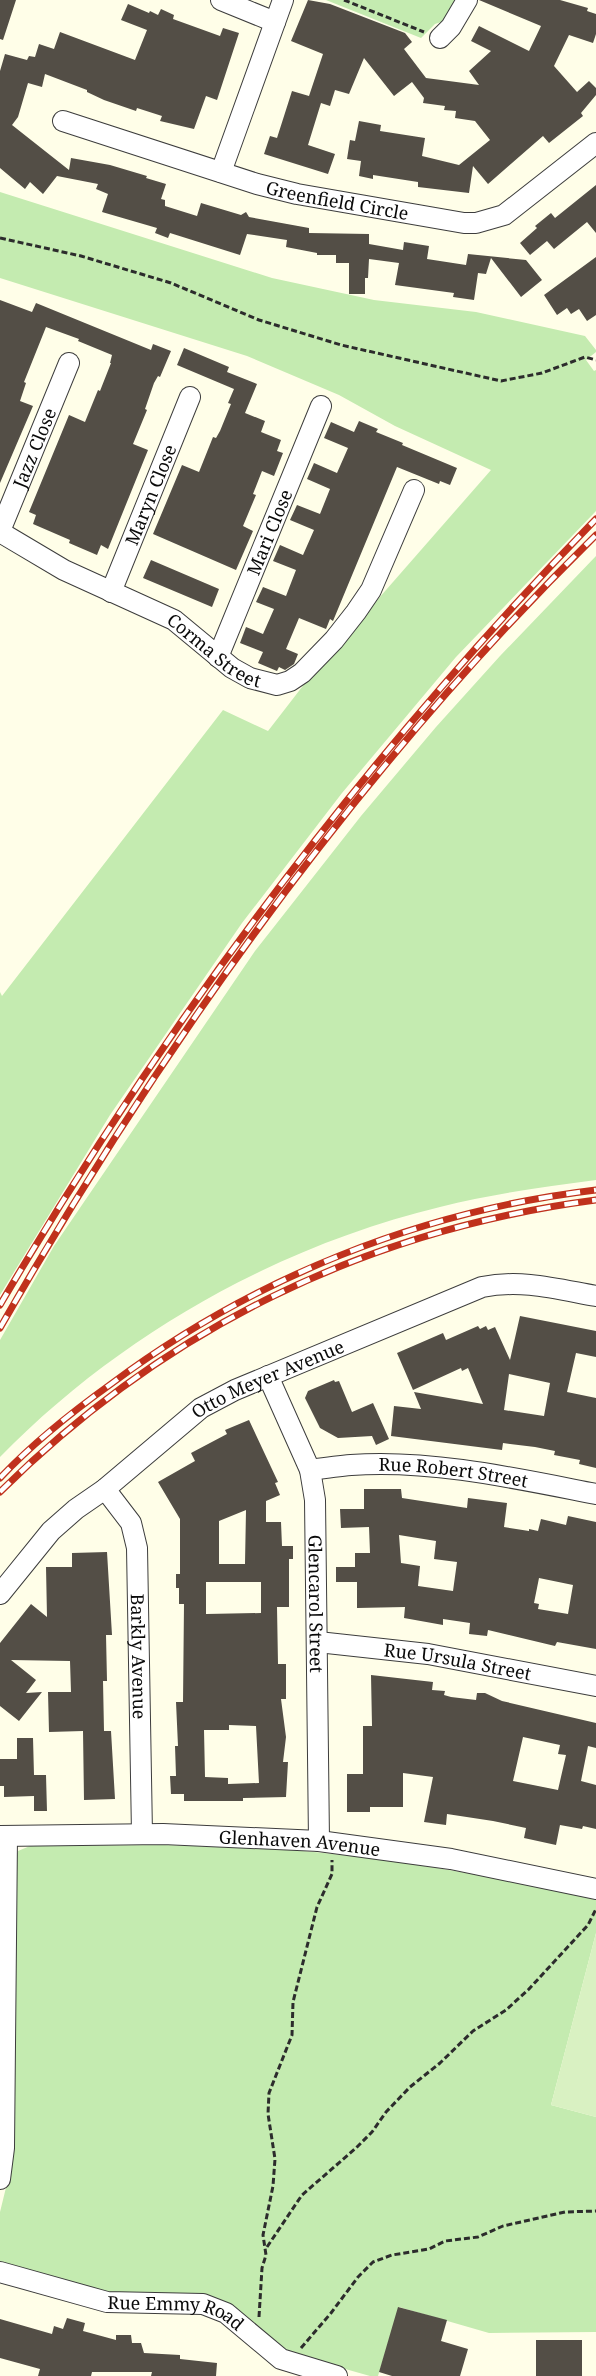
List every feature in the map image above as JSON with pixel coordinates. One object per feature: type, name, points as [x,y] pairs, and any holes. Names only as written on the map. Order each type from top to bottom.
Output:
[{"type":"street","points":[[221,0],[275,22]]},
{"type":"street","points":[[221,172],[283,0]]},
{"type":"street","points":[[440,38],[452,27],[467,0]]},
{"type":"street","name":"Greenfield Circle","points":[[63,121],[297,194],[421,217],[476,223],[504,215],[596,143]]},
{"type":"street","name":"Jazz Close","points":[[0,532],[69,363]]},
{"type":"street","name":"Maryn Close","points":[[111,592],[190,397]]},
{"type":"street","name":"Mari Close","points":[[218,657],[321,406]]},
{"type":"street","name":"Corma Street","points":[[0,532],[64,570],[174,620],[232,669],[265,683],[277,685],[290,681],[302,673],[334,640],[371,590],[414,490]]},
{"type":"street","name":"Otto Meyer Avenue","points":[[0,1594],[51,1531],[76,1509],[105,1489],[201,1408],[235,1390],[482,1287],[531,1283],[596,1296]]},
{"type":"street","name":"Glencarol Street","points":[[268,1376],[310,1470],[315,1500],[326,1842]]},
{"type":"street","name":"Rue Robert Street","points":[[310,1470],[352,1465],[413,1466],[504,1476],[596,1494]]},
{"type":"street","name":"Barkly Avenue","points":[[105,1489],[131,1523],[137,1548],[142,1834]]},
{"type":"street","name":"Rue Ursula Street","points":[[318,1642],[428,1654],[596,1686]]},
{"type":"street","name":"Glenhaven Avenue","points":[[3,1836],[142,1834],[326,1842],[451,1859],[596,1889]]},
{"type":"street","points":[[0,2179],[4,2148],[3,1836]]},
{"type":"street","name":"Rue Emmy Road","points":[[0,2272],[107,2302],[203,2304],[226,2313],[277,2357],[337,2376]]},
{"type":"path","points":[[344,0],[440,38]]},
{"type":"path","points":[[0,238],[81,256],[171,283],[259,320],[342,345],[501,381],[542,373],[585,357],[596,360]]},
{"type":"path","points":[[267,2247],[263,2235],[273,2186],[275,2159],[268,2114],[269,2093],[292,2036],[293,2002],[317,1907],[332,1874],[326,1842]]},
{"type":"path","points":[[257,2340],[262,2268],[267,2247],[302,2195],[356,2148],[410,2086],[440,2063],[473,2031],[506,2010],[529,1989],[588,1925],[596,1909]]},
{"type":"path","points":[[292,2363],[294,2355],[373,2262],[392,2255],[429,2249],[445,2241],[478,2237],[503,2226],[566,2212],[596,2211]]},
{"type":"green space","points":[[326,0],[456,0],[447,20],[435,24],[421,38]]},
{"type":"green space","points":[[0,192],[272,278],[374,300],[476,312],[585,336],[596,350],[586,360],[594,371],[596,370],[596,511],[456,657],[342,793],[242,923],[110,1115],[0,1295],[0,992],[2,996],[223,710],[268,731],[309,678],[491,470],[395,426],[339,395],[247,356],[0,278]]},
{"type":"green space","points":[[596,556],[596,1180],[537,1188],[440,1207],[379,1224],[318,1246],[259,1272],[202,1302],[148,1335],[95,1373],[46,1413],[0,1457],[0,1340],[54,1246],[255,951],[361,816],[500,656]]},
{"type":"green space","points":[[164,1845],[295,1850],[384,1860],[456,1871],[596,1900],[596,1933],[551,2105],[596,2117],[596,2332],[489,2333],[399,2307],[378,2376],[370,2376],[289,2353],[235,2310],[112,2294],[0,2263],[0,2212],[13,2159],[14,1861],[18,1851],[30,1846]]},
{"type":"green space","points":[[596,1933],[596,2117],[551,2105]]},
{"type":"building","points":[[0,0],[16,0],[3,40],[0,39]]},
{"type":"building","points":[[308,0],[330,4],[405,33],[412,42],[404,49],[426,78],[479,85],[469,71],[491,51],[471,41],[479,26],[529,51],[541,26],[479,0],[560,0],[588,8],[587,11],[596,14],[596,34],[593,43],[569,35],[554,66],[577,92],[589,81],[596,88],[596,95],[581,113],[583,116],[549,143],[543,136],[488,184],[473,166],[469,193],[418,187],[418,182],[373,175],[373,179],[359,176],[361,161],[347,159],[350,140],[355,141],[359,121],[381,125],[380,131],[425,138],[422,156],[459,165],[490,140],[475,121],[455,118],[456,111],[444,110],[445,106],[423,103],[424,98],[412,82],[394,96],[364,58],[349,94],[335,90],[330,106],[321,103],[308,145],[335,154],[328,174],[264,154],[270,136],[277,138],[292,91],[309,96],[323,54],[291,41]]},
{"type":"building","points":[[128,4],[158,15],[161,9],[174,15],[173,19],[220,36],[223,28],[239,33],[217,100],[206,96],[194,129],[160,121],[162,116],[137,108],[136,111],[104,100],[87,90],[45,74],[42,87],[28,83],[18,117],[12,125],[69,170],[71,158],[110,165],[147,176],[146,178],[166,184],[161,199],[165,200],[165,206],[197,216],[201,203],[241,215],[246,212],[249,217],[309,228],[309,233],[369,234],[369,244],[403,250],[404,242],[429,246],[427,259],[466,265],[468,254],[526,260],[542,280],[521,297],[491,258],[486,274],[478,273],[474,300],[453,297],[454,293],[395,285],[399,263],[369,259],[368,278],[365,278],[365,294],[349,294],[349,263],[336,263],[336,255],[317,255],[317,253],[286,247],[287,240],[247,234],[240,255],[170,233],[168,238],[155,233],[157,228],[102,212],[108,194],[96,189],[98,184],[57,176],[43,194],[30,182],[25,189],[0,168],[0,71],[5,54],[27,60],[29,56],[35,57],[39,44],[54,49],[60,32],[135,60],[147,30],[121,20]]},
{"type":"building","points":[[596,185],[596,233],[587,222],[554,249],[547,241],[530,255],[520,243],[537,228],[535,226],[551,213],[555,218]]},
{"type":"building","points":[[596,257],[596,315],[587,321],[579,309],[571,314],[567,308],[557,315],[544,295]]},
{"type":"building","points":[[0,300],[32,312],[36,303],[151,350],[153,344],[171,351],[160,377],[158,376],[154,383],[145,409],[147,410],[133,444],[148,450],[108,549],[101,545],[97,555],[33,524],[36,515],[29,512],[69,415],[85,422],[98,390],[100,391],[112,355],[78,341],[79,339],[46,327],[24,382],[26,383],[20,401],[33,406],[0,483]]},
{"type":"building","points":[[184,348],[229,367],[227,372],[257,384],[245,413],[265,421],[261,432],[281,440],[277,451],[283,453],[274,476],[262,471],[253,494],[256,495],[243,526],[253,531],[236,570],[153,534],[182,465],[199,472],[213,437],[216,438],[220,431],[231,404],[228,403],[234,389],[177,365]]},
{"type":"building","points":[[359,421],[378,429],[376,432],[403,443],[402,445],[457,468],[450,485],[440,481],[439,484],[397,467],[333,621],[330,619],[326,629],[299,618],[286,649],[298,654],[294,664],[285,670],[279,667],[277,671],[258,663],[263,652],[240,643],[246,627],[263,634],[274,609],[256,602],[263,587],[286,596],[296,570],[273,561],[280,545],[303,555],[314,530],[290,520],[297,505],[320,514],[330,489],[307,479],[314,463],[337,473],[348,448],[324,438],[331,422],[354,432]]},
{"type":"building","points":[[151,560],[219,589],[212,607],[143,578]]},
{"type":"building","points":[[520,1316],[596,1331],[596,1357],[576,1353],[567,1392],[596,1398],[596,1468],[579,1464],[580,1460],[554,1455],[555,1451],[535,1447],[503,1443],[502,1450],[391,1436],[394,1406],[421,1409],[414,1392],[483,1404],[468,1368],[462,1371],[461,1368],[413,1390],[397,1353],[443,1333],[446,1340],[478,1326],[480,1329],[486,1326],[488,1330],[495,1327],[510,1360]],"holes":[[[509,1374],[550,1383],[544,1416],[504,1410]]]},
{"type":"building","points":[[334,1380],[339,1381],[352,1412],[373,1403],[389,1439],[376,1445],[372,1436],[338,1438],[320,1428],[305,1398],[308,1391]]},
{"type":"building","points":[[249,1420],[278,1482],[275,1483],[280,1495],[266,1501],[266,1522],[281,1522],[282,1546],[293,1546],[293,1559],[289,1559],[289,1607],[277,1607],[278,1664],[286,1664],[286,1699],[281,1699],[286,1737],[283,1762],[288,1762],[286,1797],[243,1798],[243,1801],[184,1801],[184,1794],[171,1794],[170,1776],[176,1776],[175,1746],[178,1746],[176,1702],[183,1702],[184,1604],[179,1604],[179,1588],[176,1588],[176,1574],[180,1574],[180,1519],[158,1482],[195,1461],[191,1453],[227,1434],[225,1430]],"holes":[[[246,1510],[245,1564],[219,1564],[219,1521]],[[206,1582],[261,1582],[261,1613],[206,1614]],[[229,1725],[256,1726],[259,1783],[228,1784],[228,1778],[205,1777],[204,1730],[229,1730]]]},
{"type":"building","points":[[364,1489],[401,1489],[402,1498],[467,1508],[468,1498],[507,1503],[504,1527],[538,1531],[541,1519],[566,1525],[568,1516],[596,1522],[596,1649],[557,1642],[555,1646],[488,1630],[487,1636],[469,1634],[470,1623],[443,1619],[443,1625],[404,1618],[405,1607],[357,1608],[357,1582],[336,1582],[336,1567],[355,1567],[355,1553],[370,1553],[369,1527],[341,1528],[340,1509],[364,1509]],"holes":[[[399,1535],[436,1541],[434,1559],[457,1562],[453,1591],[418,1586],[420,1566],[401,1563]],[[539,1578],[573,1585],[568,1614],[538,1609],[539,1604],[534,1603]]]},
{"type":"building","points":[[107,1552],[112,1635],[106,1635],[107,1681],[103,1681],[104,1731],[111,1731],[115,1799],[84,1800],[83,1731],[49,1732],[48,1692],[71,1692],[70,1661],[11,1660],[36,1680],[26,1693],[42,1692],[19,1721],[0,1706],[0,1643],[31,1604],[47,1617],[46,1567],[72,1567],[72,1553]]},
{"type":"building","points":[[371,1675],[433,1682],[432,1690],[445,1691],[444,1695],[451,1697],[476,1700],[477,1693],[485,1693],[502,1701],[596,1723],[596,1748],[588,1746],[581,1781],[596,1785],[596,1829],[560,1825],[556,1845],[524,1838],[526,1828],[493,1821],[447,1814],[446,1825],[424,1822],[433,1777],[403,1773],[403,1807],[370,1807],[370,1812],[347,1812],[347,1774],[363,1774],[363,1726],[372,1726]],"holes":[[[523,1737],[560,1745],[558,1754],[566,1755],[558,1790],[513,1781]]]},
{"type":"building","points":[[17,1738],[33,1738],[34,1775],[46,1775],[47,1811],[34,1811],[34,1796],[4,1797],[4,1786],[0,1786],[0,1759],[17,1759]]},
{"type":"building","points":[[398,2307],[447,2320],[441,2341],[468,2349],[460,2376],[392,2376],[379,2372]]},
{"type":"building","points":[[67,2318],[85,2323],[83,2331],[116,2340],[116,2335],[131,2335],[132,2343],[141,2343],[144,2353],[180,2355],[180,2359],[217,2363],[216,2376],[151,2376],[152,2372],[92,2372],[91,2376],[38,2376],[40,2369],[0,2358],[0,2319],[52,2334],[54,2326],[63,2329]]},
{"type":"building","points":[[536,2340],[582,2340],[582,2376],[536,2376]]},
{"type":"railway","points":[[0,1305],[64,1199],[131,1095],[274,894],[429,702],[511,609],[596,519]]},
{"type":"railway","points":[[0,1328],[63,1221],[129,1116],[198,1012],[271,911],[347,812],[426,716],[509,624],[596,535]]},
{"type":"railway","points":[[0,1478],[53,1428],[165,1346],[222,1312],[280,1282],[341,1255],[466,1214],[530,1200],[596,1190]]},
{"type":"railway","points":[[0,1492],[63,1434],[130,1382],[200,1336],[273,1296],[350,1263],[429,1235],[511,1214],[596,1200]]}]
